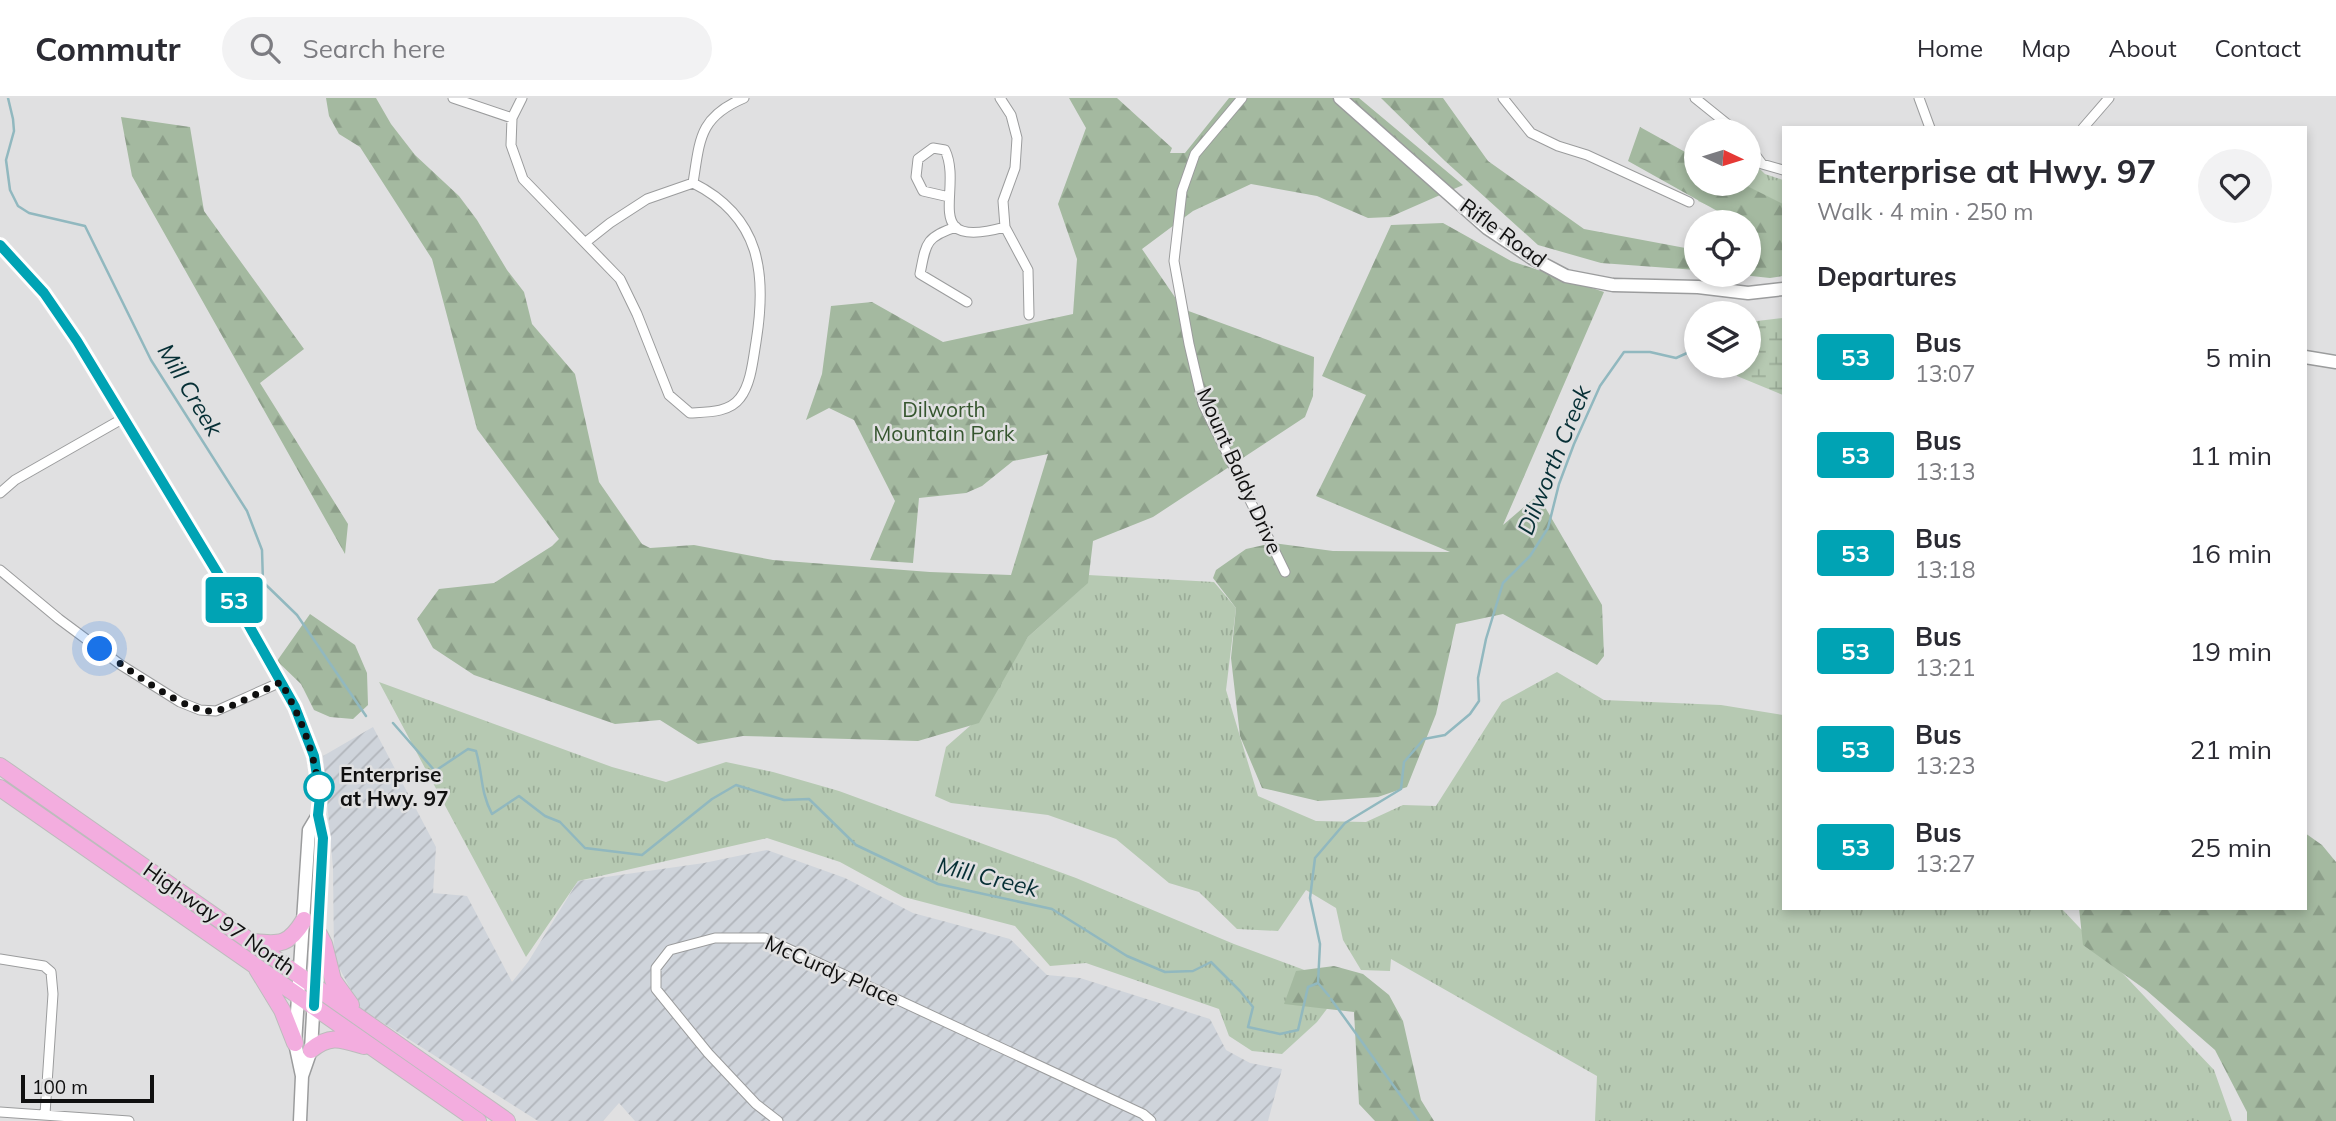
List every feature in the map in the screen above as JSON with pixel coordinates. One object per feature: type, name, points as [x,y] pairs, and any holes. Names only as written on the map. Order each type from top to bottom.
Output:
[{"type":"highway","name":"Highway 97 North","points":[[0,766],[507,1121]]},
{"type":"highway","name":"Highway 97 North","points":[[0,788],[478,1121]]},
{"type":"highway","points":[[252,941],[273,944],[288,940],[304,920]]},
{"type":"highway","points":[[319,934],[334,980],[358,1016]]},
{"type":"highway","points":[[254,964],[282,1010],[295,1043]]},
{"type":"highway","points":[[311,1050],[323,1040],[332,1039],[374,1049]]},
{"type":"street","points":[[453,98],[512,118]]},
{"type":"street","points":[[522,98],[512,118],[511,145],[523,179],[620,279],[637,314],[669,396],[690,413],[716,412],[739,400],[752,368],[760,319],[761,279],[747,230],[710,191],[693,183],[647,199],[610,223],[586,243]]},
{"type":"street","points":[[693,183],[700,137],[710,120],[727,105],[744,98]]},
{"type":"street","points":[[1000,98],[1011,115],[1017,138],[1015,168],[1003,201],[1005,227],[1028,270],[1029,315]]},
{"type":"street","name":"Mount Baldy Drive","points":[[1242,98],[1195,154],[1182,191],[1174,261],[1203,404],[1285,572]]},
{"type":"street","name":"Rifle Road","points":[[1340,98],[1487,228],[1532,258],[1566,276],[1613,285],[1698,287],[1748,293],[1782,289]]},
{"type":"street","points":[[1503,98],[1531,133],[1558,146],[1587,155],[1689,202]]},
{"type":"street","points":[[1695,98],[1721,119]]},
{"type":"street","points":[[1919,98],[1929,126]]},
{"type":"street","points":[[2085,126],[2109,98]]},
{"type":"street","points":[[949,197],[923,191],[916,177],[918,159],[933,148],[945,150],[951,163],[948,217],[956,228]]},
{"type":"street","points":[[1761,163],[1782,170]]},
{"type":"street","points":[[967,302],[920,274],[926,247],[936,233],[956,228],[971,232],[988,232],[1005,227]]},
{"type":"street","points":[[0,245],[44,293],[77,341],[281,682],[295,707],[314,756],[320,796],[318,815],[323,838],[311,1050],[302,1076]]},
{"type":"street","points":[[2307,357],[2336,362]]},
{"type":"street","points":[[0,493],[15,480],[122,419]]},
{"type":"street","points":[[0,570],[51,613],[121,664],[200,710],[216,711],[281,682]]},
{"type":"street","points":[[300,1121],[302,1076],[295,1043],[309,830],[318,815]]},
{"type":"street","name":"McCurdy Place","points":[[778,1121],[755,1104],[708,1053],[656,989],[656,968],[670,950],[715,939],[765,938],[1143,1114],[1151,1121]]},
{"type":"street","points":[[0,959],[44,966],[51,972],[53,994],[45,1114]]},
{"type":"street","points":[[0,1112],[128,1121]]},
{"type":"shaded area","points":[[373,727],[436,847],[433,893],[467,896],[512,982],[528,962],[578,881],[704,863],[767,850],[845,878],[913,913],[1010,939],[1047,975],[1080,978],[1210,1019],[1226,1050],[1250,1063],[1282,1069],[1268,1121],[635,1121],[619,1103],[603,1121],[538,1121],[361,1009],[334,958],[333,868],[323,756]]},
{"type":"green space","name":"Dilworth Mountain Park","points":[[326,98],[376,98],[391,124],[415,155],[459,196],[477,220],[507,270],[524,292],[532,324],[575,374],[599,482],[642,544],[650,548],[694,545],[773,560],[930,572],[1011,575],[1048,454],[1013,461],[982,486],[966,493],[919,498],[913,563],[870,560],[895,501],[854,420],[829,408],[806,420],[822,374],[831,306],[872,302],[943,342],[1073,314],[1077,259],[1058,204],[1086,128],[1069,98],[1117,98],[1172,148],[1170,153],[1185,153],[1229,98],[1359,98],[1463,185],[1390,217],[1368,218],[1317,196],[1251,184],[1193,211],[1142,249],[1183,309],[1314,357],[1313,396],[1305,417],[1153,517],[1093,541],[1088,583],[1028,637],[979,723],[918,741],[743,736],[698,744],[660,720],[615,724],[474,675],[433,648],[417,619],[439,589],[494,583],[559,539],[477,429],[432,259],[360,147],[339,134],[329,116]]},
{"type":"green space","points":[[1381,98],[1443,98],[1488,161],[1584,229],[1684,248],[1684,269],[1601,263],[1538,245],[1445,161]]},
{"type":"green space","points":[[121,117],[190,127],[204,211],[304,349],[260,383],[348,524],[345,554],[132,176]]},
{"type":"green space","points":[[1640,127],[1684,151],[1684,192],[1628,161]]},
{"type":"green space","points":[[1761,170],[1782,180],[1782,261],[1761,229],[1761,210],[1719,210],[1698,201],[1701,196],[1761,196]]},
{"type":"green space","points":[[1761,193],[1782,204],[1782,276],[1761,277],[1761,210],[1716,210],[1690,196],[1761,196]]},
{"type":"green space","points":[[1443,223],[1511,261],[1604,292],[1503,525],[1538,495],[1602,605],[1604,656],[1597,665],[1503,614],[1456,624],[1436,714],[1407,787],[1378,797],[1318,801],[1262,788],[1240,736],[1231,658],[1236,608],[1213,578],[1216,570],[1246,549],[1273,543],[1333,551],[1450,552],[1316,496],[1366,395],[1322,376],[1391,225]]},
{"type":"green space","points":[[1782,318],[1782,395],[1742,378],[1761,378],[1761,321]]},
{"type":"green space","points":[[1088,575],[1214,582],[1236,608],[1226,690],[1258,796],[1316,821],[1366,822],[1403,805],[1436,806],[1502,702],[1557,672],[1604,700],[1721,705],[1782,715],[1782,910],[2063,910],[2214,1070],[2232,1121],[1595,1121],[1597,1076],[1391,959],[1390,971],[1361,970],[1343,940],[1336,908],[1306,890],[1278,931],[1237,929],[1199,892],[1169,883],[1116,839],[1048,815],[951,803],[935,796],[946,747],[971,725],[1028,637],[1082,588]]},
{"type":"green space","points":[[310,614],[355,645],[367,673],[368,705],[353,719],[330,717],[314,710],[301,684],[277,661]]},
{"type":"green space","points":[[379,682],[612,767],[666,782],[726,762],[839,791],[1076,878],[1234,944],[1345,985],[1317,1022],[1282,1054],[1252,1051],[1229,1036],[1219,1009],[1086,963],[1050,966],[1015,926],[904,897],[840,862],[767,838],[578,881],[526,957]]},
{"type":"green space","points":[[2307,834],[2322,845],[2336,862],[2336,1121],[2247,1121],[2247,1112],[2215,1050],[2146,990],[2083,945],[2079,910],[2307,910]]},
{"type":"green space","points":[[1334,966],[1363,974],[1389,995],[1403,1021],[1421,1100],[1434,1121],[1375,1121],[1359,1104],[1354,1012],[1284,1004],[1296,971]]},
{"type":"waterway","name":"Mill Creek","points":[[8,98],[14,131],[6,160],[10,190],[18,206],[29,213],[85,226],[151,360],[247,511],[262,550],[263,582],[297,615],[366,716]]},
{"type":"waterway","name":"Dilworth Creek","points":[[1318,983],[1320,944],[1310,898],[1315,858],[1345,823],[1401,789],[1404,762],[1424,739],[1445,735],[1470,714],[1479,701],[1478,678],[1486,639],[1503,583],[1530,556],[1548,528],[1559,484],[1574,444],[1600,386],[1624,352],[1650,352],[1676,358],[1684,354]]},
{"type":"waterway","name":"Mill Creek","points":[[393,723],[435,771],[468,749],[476,751],[485,798],[492,814],[519,796],[545,816],[560,822],[585,848],[642,855],[712,799],[736,785],[784,800],[809,799],[856,845],[938,884],[1052,909],[1127,956],[1165,972],[1193,971],[1211,962],[1253,1007],[1248,1027],[1280,1034],[1298,1030],[1308,987],[1318,983],[1329,996]]},
{"type":"waterway","name":"Mill Creek","points":[[1331,999],[1419,1121]]},
{"type":"bus line","name":"53","points":[[0,245],[44,293],[77,341],[243,615],[295,707],[314,756],[320,796],[318,815],[323,838],[314,1006]]},
{"type":"place","name":"Enterprise at Hwy. 97","points":[[319,787]]},
{"type":"route","points":[[100,649],[180,702],[200,710],[216,711],[281,682],[295,707],[314,756],[320,796],[319,787]]}]
